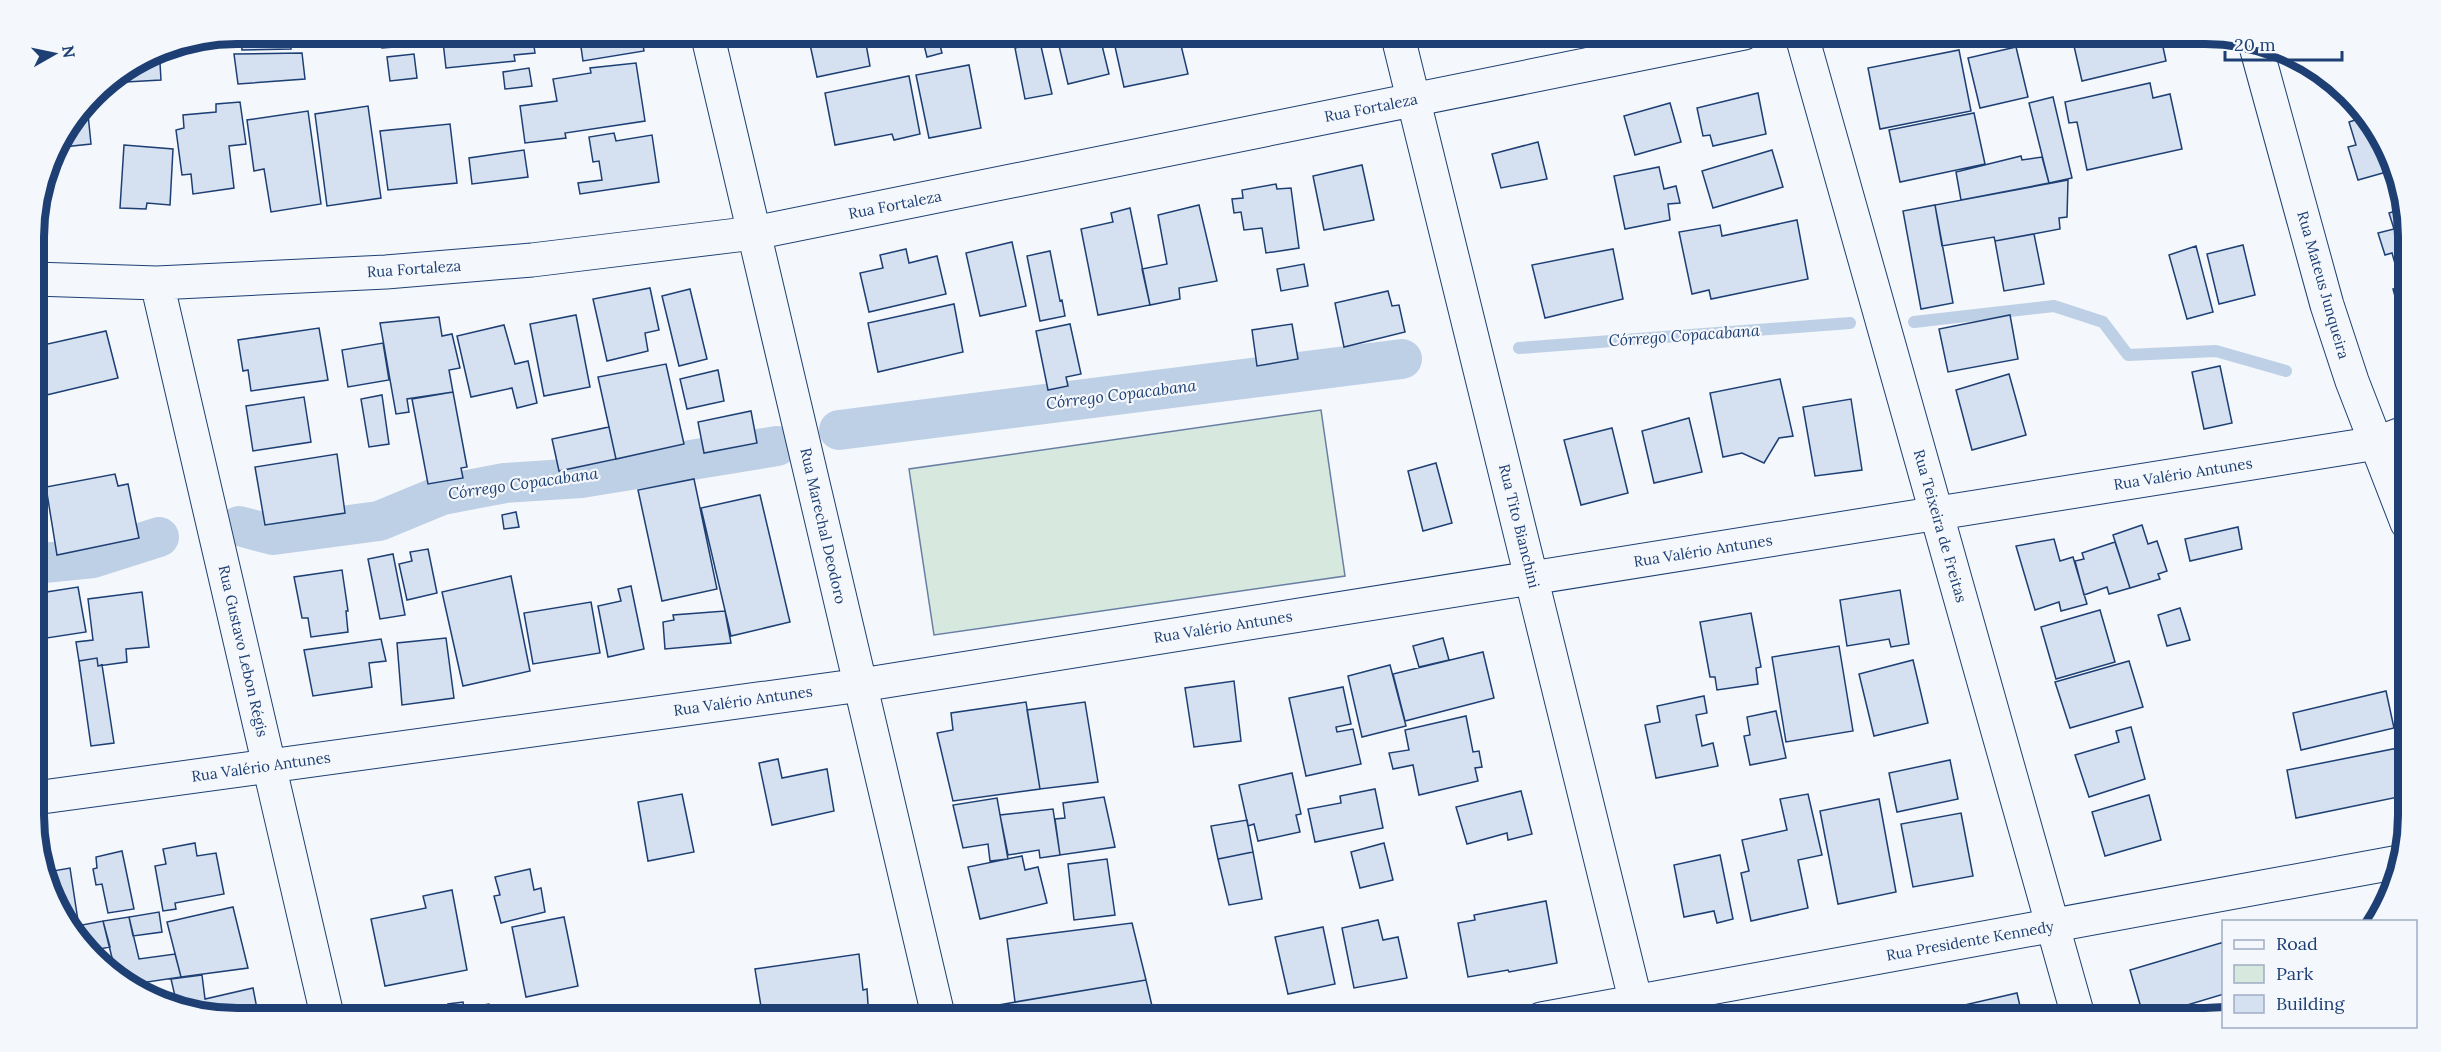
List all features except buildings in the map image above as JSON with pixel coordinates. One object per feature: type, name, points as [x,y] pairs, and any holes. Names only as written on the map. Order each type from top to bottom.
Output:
[{"type":"street","name":"Rua Marechal Deodoro","points":[[710,44],[937,1009]]},
{"type":"street","name":"Rua Tito Bianchini","points":[[1400,44],[1638,1008]]},
{"type":"street","name":"Rua Fortaleza","points":[[44,279],[157,283],[397,271],[531,260],[754,233],[1689,44]]},
{"type":"street","name":"Rua Teixeira de Freitas","points":[[1804,44],[2076,1008]]},
{"type":"street","name":"Rua Mateus Junqueira","points":[[2257,51],[2327,305],[2352,381],[2398,499]]},
{"type":"street","name":"Rua Gustavo Lebon Régis","points":[[157,283],[326,1009]]},
{"type":"street","name":"Rua Valério Antunes","points":[[44,797],[861,685],[2377,443],[2398,435]]},
{"type":"street","name":"Rua Presidente Kennedy","points":[[1646,1008],[2053,926],[2391,863]]},
{"type":"green space","points":[[1321,410],[1345,576],[934,635],[909,469]]},
{"type":"waterway","name":"Córrego Copacabana","points":[[1914,322],[2054,306],[2103,322],[2128,355],[2216,351],[2286,371]]},
{"type":"waterway","name":"Córrego Copacabana","points":[[1519,348],[1850,323]]},
{"type":"waterway","name":"Córrego Copacabana","points":[[839,430],[1402,359]]},
{"type":"waterway","name":"Córrego Copacabana","points":[[239,526],[273,535],[379,521],[442,495],[505,483],[581,478],[777,446]]},
{"type":"waterway","name":"Córrego Copacabana","points":[[44,563],[93,558],[159,537]]}]
